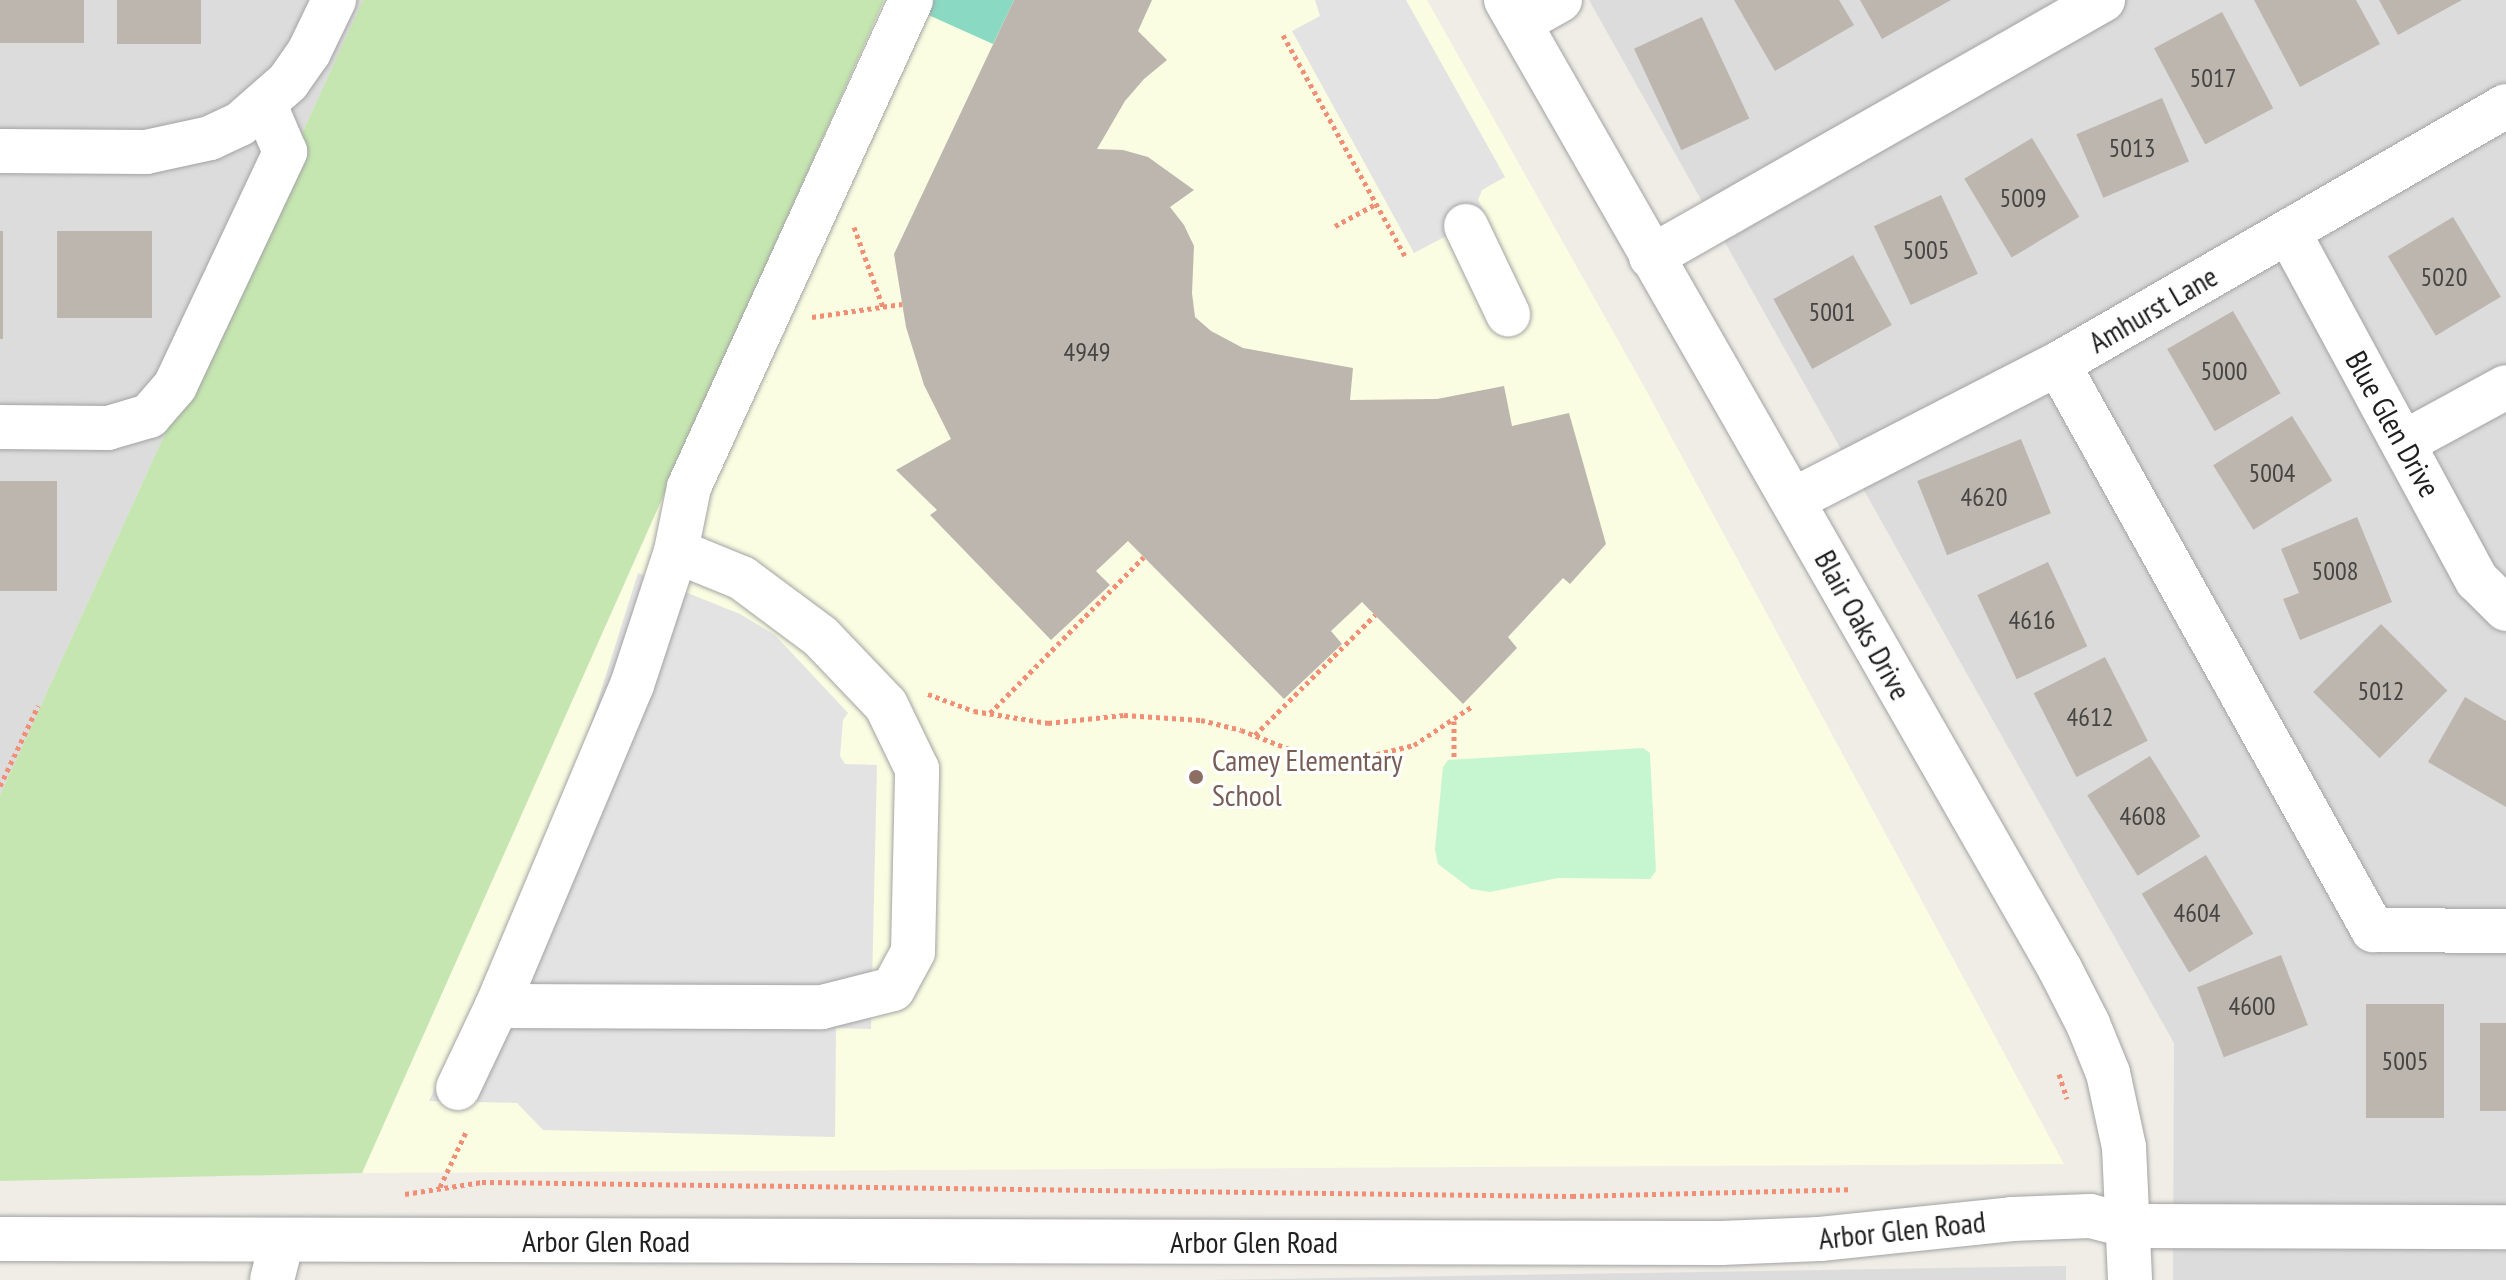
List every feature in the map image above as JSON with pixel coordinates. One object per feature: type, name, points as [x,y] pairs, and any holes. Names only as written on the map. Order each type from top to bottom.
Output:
[{"type":"street","points":[[0,151],[146,152],[178,148],[220,134],[265,105],[288,82],[309,52],[334,0]]},
{"type":"street","points":[[464,1106],[497,1006],[632,685],[676,551],[689,487],[911,0]]},
{"type":"street","points":[[1513,12],[1560,0]]},
{"type":"street","points":[[1651,257],[2103,0]]},
{"type":"street","name":"Blair Oaks Drive","points":[[1513,12],[2088,1024],[2108,1073],[2118,1115],[2130,1226],[2130,1280]]},
{"type":"street","points":[[0,427],[108,428],[149,416],[175,386],[285,152],[265,105]]},
{"type":"street","name":"Amhurst Lane","points":[[1793,500],[2058,364],[2506,106]]},
{"type":"street","points":[[1466,226],[1508,314]]},
{"type":"street","name":"Blue Glen Drive","points":[[2289,233],[2477,580],[2506,609]]},
{"type":"street","points":[[2058,364],[2373,930],[2506,931]]},
{"type":"street","points":[[2403,443],[2506,387]]},
{"type":"street","points":[[497,1006],[822,1007],[893,989],[913,952],[917,769],[886,705],[820,636],[742,578],[676,551]]},
{"type":"street","name":"Arbor Glen Road","points":[[0,1239],[277,1260],[1721,1243],[1820,1239],[2012,1219],[2090,1216],[2130,1226],[2506,1227]]},
{"type":"path","points":[[1283,35],[1405,256]]},
{"type":"path","points":[[1335,226],[1376,204]]},
{"type":"path","points":[[851,218],[883,307]]},
{"type":"path","points":[[802,321],[902,304]]},
{"type":"path","points":[[989,714],[1144,557]]},
{"type":"path","points":[[1255,735],[1375,615]]},
{"type":"path","points":[[921,690],[989,714],[1048,723],[1162,715],[1201,720],[1255,735],[1312,758],[1353,760],[1414,745],[1471,707]]},
{"type":"path","points":[[0,786],[38,706]]},
{"type":"path","points":[[1454,720],[1454,760]]},
{"type":"path","points":[[440,1187],[464,1106]]},
{"type":"path","points":[[392,1194],[482,1182],[1572,1196],[1861,1189]]},
{"type":"shaded area","points":[[0,0],[363,0],[0,795]]},
{"type":"shaded area","name":"Camey Elementary School","points":[[884,0],[1427,0],[1646,390],[2064,1164],[362,1173]]},
{"type":"shaded area","points":[[1315,0],[1406,0],[1505,177],[1482,190],[1478,200],[1486,215],[1414,253],[1292,31],[1320,16]]},
{"type":"shaded area","points":[[1589,0],[2506,0],[2506,1280],[2173,1280],[2174,1043]]},
{"type":"shaded area","points":[[638,573],[740,614],[775,635],[848,713],[843,720],[840,756],[845,764],[877,765],[871,1029],[836,1028],[835,1137],[543,1130],[517,1103],[429,1101],[564,809]]},
{"type":"shaded area","points":[[2066,1266],[2066,1280],[1207,1280]]},
{"type":"green space","points":[[363,0],[884,0],[362,1173],[0,1181],[0,795]]},
{"type":"green space","points":[[930,0],[1014,0],[993,44],[924,13]]},
{"type":"green space","points":[[1643,748],[1650,753],[1656,871],[1650,879],[1558,878],[1490,892],[1471,889],[1438,864],[1435,849],[1443,767],[1448,760]]},
{"type":"building","points":[[0,0],[84,0],[84,43],[0,43]]},
{"type":"building","points":[[117,0],[201,0],[201,44],[117,44]]},
{"type":"building","points":[[1014,0],[1152,0],[1138,31],[1167,60],[1144,79],[1125,101],[1097,149],[1123,150],[1148,157],[1194,190],[1170,207],[1184,225],[1194,246],[1192,293],[1195,317],[1211,331],[1243,348],[1353,368],[1350,400],[1437,399],[1504,386],[1512,426],[1569,413],[1606,544],[1570,584],[1563,578],[1508,637],[1517,648],[1463,704],[1362,602],[1331,631],[1342,644],[1284,699],[1128,541],[1096,571],[1110,585],[1051,640],[930,515],[937,510],[896,470],[951,439],[924,385],[906,327],[894,254]]},
{"type":"building","points":[[1734,0],[1839,0],[1854,25],[1775,71]]},
{"type":"building","points":[[1860,0],[1951,0],[1882,39]]},
{"type":"building","points":[[2254,0],[2356,0],[2380,44],[2300,87]]},
{"type":"building","points":[[2379,0],[2462,0],[2398,35]]},
{"type":"building","points":[[2222,12],[2273,108],[2205,144],[2154,48]]},
{"type":"building","points":[[1702,17],[1749,119],[1681,150],[1634,49]]},
{"type":"building","points":[[2162,98],[2189,162],[2103,198],[2076,134]]},
{"type":"building","points":[[2032,138],[2079,217],[2012,258],[1964,179]]},
{"type":"building","points":[[1941,195],[1978,274],[1911,305],[1874,226]]},
{"type":"building","points":[[2453,217],[2501,297],[2436,336],[2388,256]]},
{"type":"building","points":[[0,231],[3,231],[3,339],[0,339]]},
{"type":"building","points":[[57,231],[152,231],[152,318],[57,318]]},
{"type":"building","points":[[1853,255],[1892,325],[1812,369],[1773,299]]},
{"type":"building","points":[[2233,311],[2280,393],[2215,431],[2167,349]]},
{"type":"building","points":[[2292,416],[2332,480],[2253,530],[2213,465]]},
{"type":"building","points":[[2021,439],[2051,513],[1947,555],[1917,481]]},
{"type":"building","points":[[0,481],[57,481],[57,591],[0,591]]},
{"type":"building","points":[[2357,517],[2392,602],[2300,640],[2283,599],[2299,593],[2281,549]]},
{"type":"building","points":[[2048,562],[2087,646],[2017,679],[1977,595]]},
{"type":"building","points":[[2381,624],[2447,690],[2380,758],[2313,692]]},
{"type":"building","points":[[2105,657],[2148,741],[2076,777],[2034,693]]},
{"type":"building","points":[[2465,697],[2506,721],[2506,807],[2428,762]]},
{"type":"building","points":[[2150,756],[2200,837],[2138,876],[2087,795]]},
{"type":"building","points":[[2206,855],[2253,934],[2189,972],[2142,894]]},
{"type":"building","points":[[2281,955],[2308,1025],[2224,1057],[2197,987]]},
{"type":"building","points":[[2366,1004],[2444,1004],[2444,1118],[2366,1118]]},
{"type":"building","points":[[2480,1023],[2506,1023],[2506,1111],[2480,1111]]},
{"type":"place","name":"Camey Elementary School","points":[[1196,777]]}]
